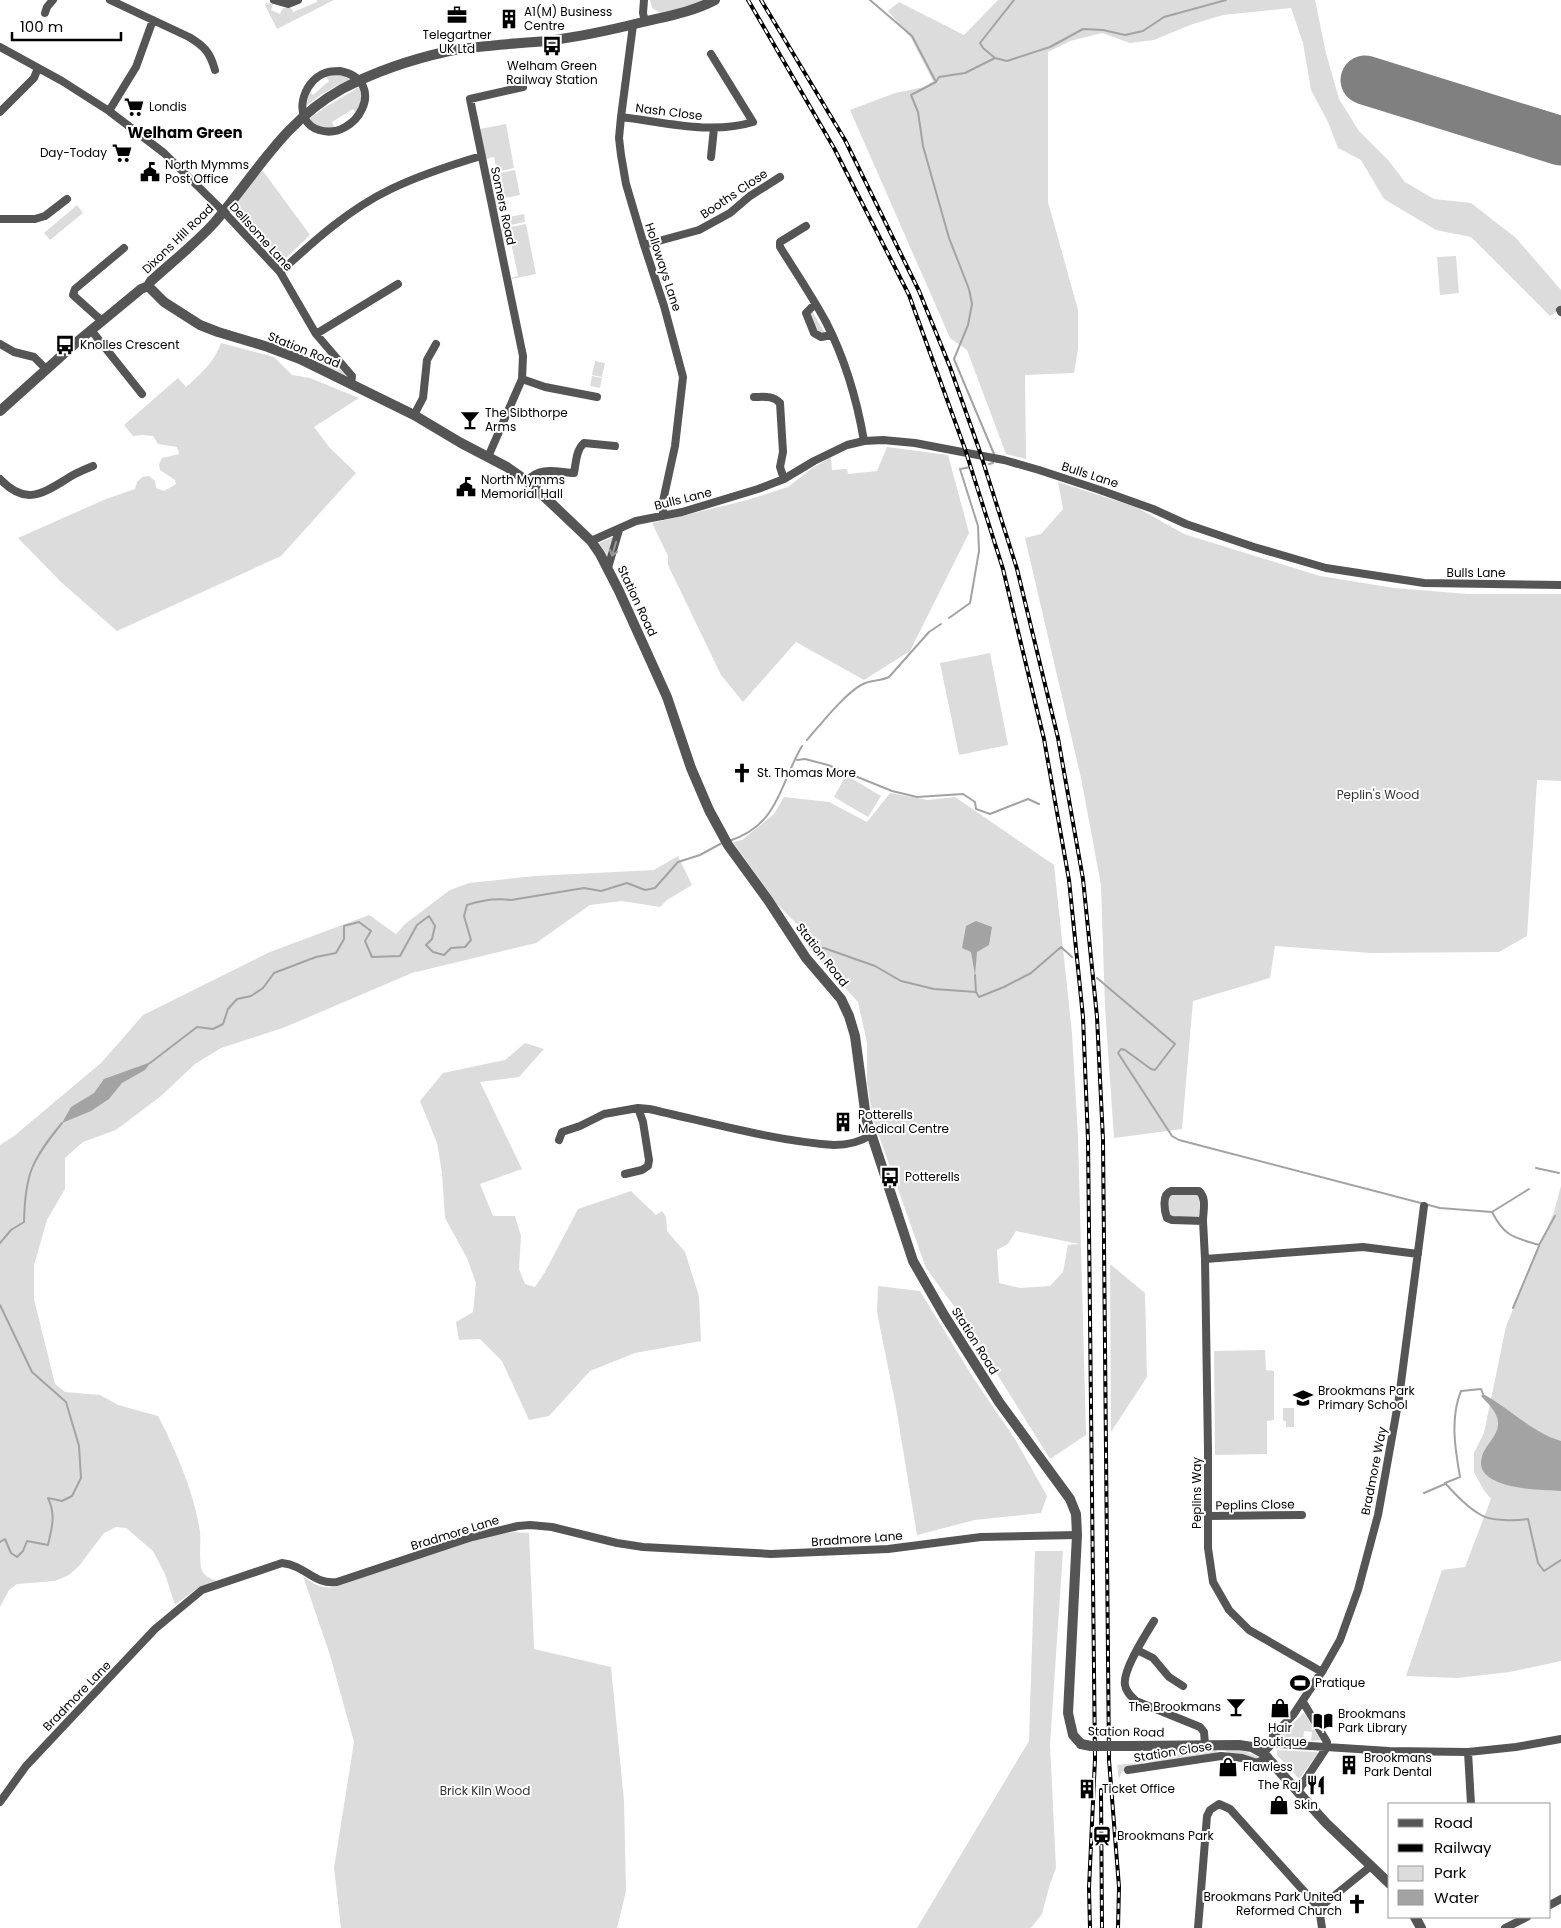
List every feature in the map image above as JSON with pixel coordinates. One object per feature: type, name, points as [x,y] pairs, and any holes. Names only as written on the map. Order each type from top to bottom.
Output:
[{"type":"street","points":[[45,14],[46,8],[52,0]]},
{"type":"street","points":[[110,0],[199,43],[211,57],[215,70]]},
{"type":"street","points":[[274,0],[288,4],[298,0]]},
{"type":"street","points":[[644,0],[642,14],[645,22]]},
{"type":"street","name":"Dixons Hill Road","points":[[0,411],[91,330],[141,289],[148,286],[151,281],[213,224],[261,162],[303,117],[331,96],[360,81],[400,65],[450,51],[548,40],[633,25],[688,11],[715,0]]},
{"type":"street","points":[[109,111],[136,66],[153,20]]},
{"type":"street","name":"Holloways Lane","points":[[633,25],[619,138],[623,170],[644,245],[664,306],[683,377],[675,446],[663,501],[663,516]]},
{"type":"street","name":"Dellsome Lane","points":[[0,47],[109,111],[164,153],[224,212],[280,272],[316,334],[352,376],[351,384]]},
{"type":"street","name":"Nash Close","points":[[621,117],[714,128],[737,127],[754,122],[711,54]]},
{"type":"street","points":[[0,112],[34,78],[38,68]]},
{"type":"street","points":[[340,72],[354,75],[360,81],[365,92],[365,103],[360,114],[351,122],[333,131],[325,131],[310,125],[303,117],[302,105],[306,92],[317,77],[325,73],[340,72]]},
{"type":"street","points":[[482,156],[470,99],[523,87]]},
{"type":"street","name":"Nash Close","points":[[711,157],[714,128]]},
{"type":"street","name":"Somers Road","points":[[280,272],[333,225],[372,199],[390,189],[442,168],[482,156],[523,356],[522,379],[488,457]]},
{"type":"street","name":"Booths Close","points":[[644,245],[699,230],[730,213],[750,196],[780,177]]},
{"type":"street","points":[[0,219],[35,219],[45,216],[67,199]]},
{"type":"street","points":[[806,226],[780,242],[780,247],[832,335],[847,371],[864,441]]},
{"type":"street","points":[[102,321],[73,295],[75,289],[124,248]]},
{"type":"street","points":[[316,334],[398,284]]},
{"type":"street","name":"Station Road","points":[[148,286],[164,302],[200,324],[218,332],[288,354],[414,415],[512,470],[527,481],[590,542],[608,568],[667,697],[688,760],[709,810],[726,842],[768,900],[806,958],[841,999],[849,1016],[855,1036],[866,1118],[913,1260],[944,1315],[999,1402],[1070,1499],[1076,1514],[1077,1535],[1068,1713],[1073,1735],[1081,1744],[1091,1746],[1246,1745],[1266,1755]]},
{"type":"street","points":[[815,304],[806,313],[814,333],[820,337],[832,335]]},
{"type":"street","points":[[91,330],[142,394]]},
{"type":"street","points":[[0,344],[14,352],[34,357],[46,369]]},
{"type":"street","points":[[414,415],[422,398],[427,360],[436,344]]},
{"type":"street","points":[[522,379],[545,387],[598,397]]},
{"type":"street","points":[[754,398],[770,397],[777,399],[782,408],[780,467],[784,479]]},
{"type":"street","name":"Bulls Lane","points":[[590,542],[636,521],[720,502],[784,479],[833,450],[864,441],[915,443],[1004,460],[1100,490],[1153,509],[1186,524],[1254,547],[1326,568],[1424,584],[1561,585]]},
{"type":"street","points":[[527,481],[539,471],[574,473],[580,447],[584,443],[615,446]]},
{"type":"street","points":[[0,479],[14,491],[21,494],[37,495],[93,466]]},
{"type":"street","points":[[608,568],[619,530]]},
{"type":"street","points":[[625,1174],[642,1170],[648,1166],[649,1160],[643,1122],[638,1108]]},
{"type":"street","points":[[559,1140],[562,1132],[580,1126],[604,1114],[638,1108],[649,1108],[768,1135],[836,1145],[860,1142],[871,1135]]},
{"type":"street","name":"Peplins Way","points":[[1203,1221],[1172,1220],[1167,1218],[1165,1214],[1165,1196],[1168,1192],[1199,1191],[1204,1198],[1208,1548],[1210,1571],[1220,1597],[1229,1610],[1249,1630],[1322,1672]]},
{"type":"street","name":"Bradmore Way","points":[[1266,1755],[1272,1744],[1273,1736],[1294,1715],[1340,1640],[1358,1590],[1378,1515],[1399,1398],[1424,1206]]},
{"type":"street","points":[[1204,1259],[1363,1247],[1418,1254]]},
{"type":"street","name":"Peplins Close","points":[[1208,1516],[1302,1515]]},
{"type":"street","name":"Bradmore Lane","points":[[0,1802],[26,1766],[94,1694],[155,1630],[202,1590],[282,1563],[292,1564],[301,1568],[318,1580],[327,1583],[337,1582],[472,1537],[530,1525],[552,1527],[617,1543],[643,1547],[770,1554],[888,1549],[981,1537],[1077,1535]]},
{"type":"street","points":[[1154,1621],[1137,1650],[1125,1679],[1128,1693],[1136,1701],[1200,1727],[1204,1732],[1205,1744]]},
{"type":"street","points":[[1137,1650],[1153,1658],[1168,1677],[1183,1686]]},
{"type":"street","points":[[1298,1791],[1327,1747],[1327,1742],[1303,1702]]},
{"type":"street","points":[[1272,1744],[1389,1751],[1468,1752],[1516,1748],[1561,1740]]},
{"type":"street","points":[[1221,1756],[1222,1744]]},
{"type":"street","points":[[1468,1752],[1471,1803]]},
{"type":"street","points":[[1266,1755],[1326,1823],[1388,1882]]},
{"type":"street","name":"Station Close","points":[[1128,1770],[1221,1756],[1257,1762],[1266,1755]]},
{"type":"street","points":[[1198,1928],[1206,1816],[1210,1810],[1219,1804],[1230,1809],[1320,1908],[1322,1928]]},
{"type":"street","points":[[1320,1908],[1371,1866]]},
{"type":"street","points":[[1505,1928],[1525,1918]]},
{"type":"green space","points":[[317,0],[334,0],[277,29],[265,5],[266,3],[273,4],[271,10],[280,14],[283,8],[291,8],[293,12],[317,2]]},
{"type":"green space","points":[[650,0],[704,0],[662,14],[652,8]]},
{"type":"green space","points":[[998,0],[1315,0],[1326,53],[1339,99],[1359,131],[1389,161],[1405,182],[1434,199],[1471,203],[1516,238],[1561,290],[1561,312],[1559,310],[1550,316],[1471,237],[1436,230],[1384,199],[1361,160],[1338,148],[1328,122],[1311,90],[1303,43],[1291,8],[1223,15],[1190,25],[1154,40],[1130,43],[1102,33],[1070,41],[1048,52],[1048,202],[1078,310],[1078,349],[1074,373],[1025,375],[1026,459],[1006,454],[967,350],[950,338],[850,110],[895,93],[924,87],[933,81],[911,38],[888,11],[899,2],[964,35]]},
{"type":"green space","points":[[346,75],[350,79],[322,94],[306,106],[310,92],[313,95],[329,81],[326,76]]},
{"type":"green space","points":[[359,87],[364,97],[356,114],[353,109],[332,122],[335,128],[318,129],[309,119],[324,108]]},
{"type":"green space","points":[[506,124],[514,168],[497,172],[494,157],[486,159],[480,129]]},
{"type":"green space","points":[[515,170],[520,195],[500,199],[502,206],[496,207],[494,197],[501,195],[497,177],[490,178],[489,175]]},
{"type":"green space","points":[[263,171],[310,235],[282,262],[275,259],[257,236],[236,218],[233,211],[259,173]]},
{"type":"green space","points":[[77,205],[83,213],[50,240],[44,233]]},
{"type":"green space","points":[[524,214],[525,222],[501,227],[500,219]]},
{"type":"green space","points":[[526,224],[536,274],[512,279],[518,276],[511,242],[504,243],[501,229]]},
{"type":"green space","points":[[1456,256],[1459,293],[1440,295],[1437,257]]},
{"type":"green space","points":[[812,311],[825,333],[818,334],[808,314]]},
{"type":"green space","points":[[221,343],[274,357],[292,375],[310,378],[359,398],[314,427],[329,447],[356,473],[281,556],[117,631],[62,583],[18,538],[106,499],[135,489],[137,482],[142,477],[149,476],[155,481],[156,488],[164,491],[176,484],[175,480],[160,470],[159,464],[162,458],[179,454],[177,447],[158,444],[153,436],[133,436],[124,425],[178,378],[186,387],[211,362]]},
{"type":"green space","points":[[326,353],[346,374],[345,376],[319,362]]},
{"type":"green space","points":[[595,361],[605,363],[602,377],[592,375]]},
{"type":"green space","points":[[592,376],[602,378],[600,388],[590,386]]},
{"type":"green space","points":[[887,447],[948,455],[969,533],[910,651],[864,680],[796,642],[743,702],[721,675],[668,565],[668,556],[652,523],[744,501],[788,487],[811,469],[831,457],[832,470],[847,469],[848,474],[877,471]]},
{"type":"green space","name":"Peplin's Wood","points":[[1058,482],[1136,507],[1184,534],[1320,576],[1394,588],[1468,594],[1561,594],[1561,781],[1537,780],[1527,936],[1499,952],[1371,953],[1275,946],[1270,978],[1193,1001],[1182,1129],[1114,1138],[1105,1007],[1101,885],[1081,778],[1025,538],[1041,534],[1063,509]]},
{"type":"green space","points":[[613,537],[609,556],[607,556],[599,543]]},
{"type":"green space","points":[[990,653],[1008,745],[959,755],[940,663]]},
{"type":"green space","points":[[846,775],[881,796],[868,817],[834,797]]},
{"type":"green space","points":[[890,793],[928,800],[955,797],[1054,865],[1072,1033],[1078,1136],[1086,1435],[1050,1459],[959,1313],[926,1268],[873,1119],[867,1082],[867,1043],[858,1002],[810,950],[799,926],[777,904],[733,842],[742,840],[774,814],[784,797],[829,802],[867,822]],"holes":[[[1016,1231],[1079,1244],[1068,1245],[1063,1272],[1050,1286],[1020,1288],[999,1283],[997,1250],[1008,1244]]]},
{"type":"green space","points":[[678,856],[692,885],[667,900],[660,907],[622,901],[590,905],[536,943],[412,973],[283,1028],[221,1048],[195,1064],[161,1096],[116,1130],[83,1142],[65,1158],[65,1189],[47,1220],[34,1265],[34,1299],[55,1384],[65,1392],[100,1395],[118,1405],[158,1416],[171,1442],[194,1503],[200,1532],[202,1570],[206,1576],[217,1581],[195,1590],[175,1605],[165,1574],[153,1551],[126,1528],[116,1527],[104,1533],[79,1566],[69,1575],[55,1581],[17,1584],[9,1590],[0,1607],[0,1145],[14,1136],[101,1063],[143,1015],[270,952],[369,915],[396,934],[405,924],[450,890],[469,883],[535,876],[654,870]]},
{"type":"green space","points":[[525,1043],[544,1049],[519,1077],[480,1082],[522,1169],[480,1184],[493,1216],[515,1216],[521,1236],[519,1269],[525,1284],[535,1287],[545,1272],[578,1209],[631,1191],[656,1215],[662,1211],[666,1217],[667,1231],[685,1252],[699,1296],[701,1341],[635,1353],[590,1371],[549,1416],[529,1420],[502,1361],[480,1339],[459,1340],[456,1322],[473,1312],[476,1283],[467,1258],[445,1218],[442,1173],[437,1143],[420,1101],[443,1073],[505,1060]]},
{"type":"green space","points":[[1561,1186],[1561,1661],[1510,1672],[1457,1678],[1406,1676],[1442,1570],[1465,1567],[1491,1499],[1474,1472],[1474,1453],[1484,1433],[1506,1326],[1554,1212]]},
{"type":"green space","points":[[1198,1194],[1200,1197],[1199,1216],[1196,1218],[1171,1218],[1168,1216],[1168,1195]]},
{"type":"green space","points":[[1110,1264],[1145,1293],[1147,1377],[1111,1432]]},
{"type":"green space","points":[[878,1286],[920,1291],[974,1379],[1015,1439],[1047,1496],[1041,1513],[975,1520],[917,1535],[896,1407],[877,1312]]},
{"type":"green space","points":[[1265,1350],[1266,1370],[1274,1371],[1274,1420],[1267,1421],[1267,1454],[1215,1455],[1214,1351]]},
{"type":"green space","points":[[1283,1408],[1294,1408],[1294,1427],[1286,1427],[1286,1421],[1283,1421]]},
{"type":"green space","name":"Brick Kiln Wood","points":[[514,1532],[529,1533],[534,1649],[611,1667],[624,1801],[626,1891],[617,1928],[341,1928],[334,1868],[354,1742],[330,1655],[303,1576],[318,1585],[335,1587],[423,1555],[491,1536]]},
{"type":"green space","points":[[1035,1551],[1063,1551],[1050,1744],[1056,1868],[1042,1914],[1031,1928],[917,1928],[1029,1741]]},
{"type":"green space","points":[[1304,1713],[1321,1740],[1311,1741],[1312,1732],[1304,1731],[1303,1740],[1285,1739],[1285,1737],[1281,1739],[1279,1737],[1281,1734]]},
{"type":"green space","points":[[1217,1750],[1216,1753],[1150,1764],[1146,1761],[1145,1753],[1142,1752]]},
{"type":"green space","points":[[1226,1750],[1241,1750],[1259,1757],[1256,1760],[1227,1753]]},
{"type":"green space","points":[[1277,1750],[1318,1753],[1299,1779],[1277,1755]]},
{"type":"green space","points":[[1135,1753],[1144,1754],[1145,1761],[1123,1772],[1119,1780],[1117,1765],[1135,1763]]},
{"type":"water","points":[[976,921],[992,927],[989,945],[977,952],[975,975],[971,952],[962,948],[966,926]]},
{"type":"water","points":[[151,1062],[145,1070],[122,1083],[109,1099],[91,1111],[62,1123],[71,1107],[94,1093],[104,1079]]},
{"type":"water","points":[[1483,1394],[1540,1432],[1561,1441],[1561,1491],[1525,1489],[1498,1482],[1487,1476],[1482,1468],[1482,1457],[1496,1432],[1498,1422],[1494,1411],[1481,1396]]},
{"type":"waterway","points":[[870,0],[912,36],[935,80]]},
{"type":"waterway","points":[[1014,0],[980,43],[995,58],[1007,61],[1050,47],[1083,29],[1103,30],[1125,35],[1143,31],[1164,17],[1226,0]]},
{"type":"waterway","points":[[994,454],[954,359],[968,325],[972,304],[969,289],[949,238],[923,146],[918,112],[911,95],[936,82],[939,77],[965,73],[995,58]]},
{"type":"waterway","points":[[989,464],[993,463]]},
{"type":"waterway","points":[[949,618],[970,603],[979,551],[978,526],[960,469],[971,467]]},
{"type":"waterway","points":[[807,740],[849,694],[863,684],[889,677],[929,632],[941,624]]},
{"type":"waterway","points":[[729,841],[746,834],[768,814],[776,802],[802,746]]},
{"type":"waterway","points":[[797,760],[805,759],[828,765],[892,791],[917,797],[963,794],[975,802],[976,809],[990,814],[1028,799],[1039,804]]},
{"type":"waterway","points":[[150,1063],[197,1027],[213,1029],[223,1024],[228,1009],[237,999],[251,996],[263,988],[274,973],[316,957],[336,953],[344,939],[344,926],[359,922],[371,931],[365,941],[372,957],[400,956],[417,925],[429,916],[435,926],[432,939],[426,945],[433,952],[444,955],[451,948],[465,947],[471,940],[464,916],[467,905],[489,900],[511,900],[584,888],[601,891],[627,883],[645,890],[655,888],[678,862],[700,855],[722,843]]},
{"type":"waterway","points":[[975,975],[976,992],[979,997],[1031,973],[1061,947],[1072,957]]},
{"type":"waterway","points":[[812,948],[824,948],[875,966],[901,981],[934,989],[976,992]]},
{"type":"waterway","points":[[1097,978],[1175,1044],[1155,1070],[1125,1050],[1121,1049],[1118,1053],[1172,1136],[1179,1140],[1440,1208],[1492,1212],[1529,1189]]},
{"type":"waterway","points":[[0,1243],[11,1230],[24,1222],[26,1191],[32,1168],[44,1147],[62,1123]]},
{"type":"waterway","points":[[1536,1168],[1559,1173]]},
{"type":"waterway","points":[[1492,1212],[1501,1227],[1511,1235],[1539,1245],[1555,1216]]},
{"type":"waterway","points":[[1513,1308],[1539,1246]]},
{"type":"waterway","points":[[0,1305],[32,1372],[66,1402],[79,1446],[81,1478],[72,1496],[62,1501],[48,1498],[53,1516],[48,1545],[27,1541],[23,1551],[17,1557],[11,1553],[5,1539],[0,1542]]},
{"type":"waterway","points":[[1483,1394],[1481,1389],[1461,1391],[1455,1422],[1455,1444],[1460,1477],[1445,1483],[1466,1505],[1485,1517],[1504,1520],[1528,1519],[1538,1563],[1544,1571],[1561,1560]]},
{"type":"waterway","points":[[1424,1493],[1445,1484]]},
{"type":"runway","points":[[1365,80],[1561,141]]},
{"type":"railway","points":[[748,0],[834,148],[909,295],[965,449],[1003,569],[1044,739],[1069,880],[1083,1017],[1088,1140],[1095,1759],[1089,1888],[1090,1928]]},
{"type":"railway","points":[[761,0],[845,140],[919,291],[950,367],[979,449],[1017,569],[1058,738],[1083,879],[1097,1017],[1103,1140],[1109,1760],[1119,1887],[1118,1928]]},
{"type":"railway","points":[[1101,1790],[1102,1928]]},
{"type":"place","name":"Telegartner UK Ltd","points":[[457,15]]},
{"type":"place","name":"A1(M) Business Centre","points":[[509,19]]},
{"type":"place","name":"Welham Green Railway Station","points":[[552,46]]},
{"type":"place","name":"Londis","points":[[134,107]]},
{"type":"place","name":"Day-Today","points":[[122,153]]},
{"type":"place","name":"North Mymms Post Office","points":[[150,172]]},
{"type":"place","name":"Knolles Crescent","points":[[65,345]]},
{"type":"place","name":"The Sibthorpe Arms","points":[[470,420]]},
{"type":"place","name":"North Mymms Memorial Hall","points":[[466,487]]},
{"type":"place","name":"St. Thomas More","points":[[742,773]]},
{"type":"place","name":"Potterells Medical Centre","points":[[843,1122]]},
{"type":"place","name":"Potterells","points":[[890,1177]]},
{"type":"place","name":"Brookmans Park Primary School","points":[[1303,1398]]},
{"type":"place","name":"Pratique","points":[[1300,1683]]},
{"type":"place","name":"The Brookmans","points":[[1236,1707]]},
{"type":"place","name":"Hair Boutique","points":[[1280,1708]]},
{"type":"place","name":"Brookmans Park Library","points":[[1323,1721]]},
{"type":"place","name":"Brookmans Park Dental","points":[[1349,1765]]},
{"type":"place","name":"Flawless","points":[[1228,1767]]},
{"type":"place","name":"The Raj","points":[[1316,1785]]},
{"type":"place","name":"Ticket Office","points":[[1087,1789]]},
{"type":"place","name":"Skin","points":[[1279,1805]]},
{"type":"place","name":"Brookmans Park","points":[[1102,1836]]},
{"type":"place","name":"Brookmans Park United Reformed Church","points":[[1357,1904]]},
{"type":"district","name":"Welham Green","points":[[185,133]]}]
